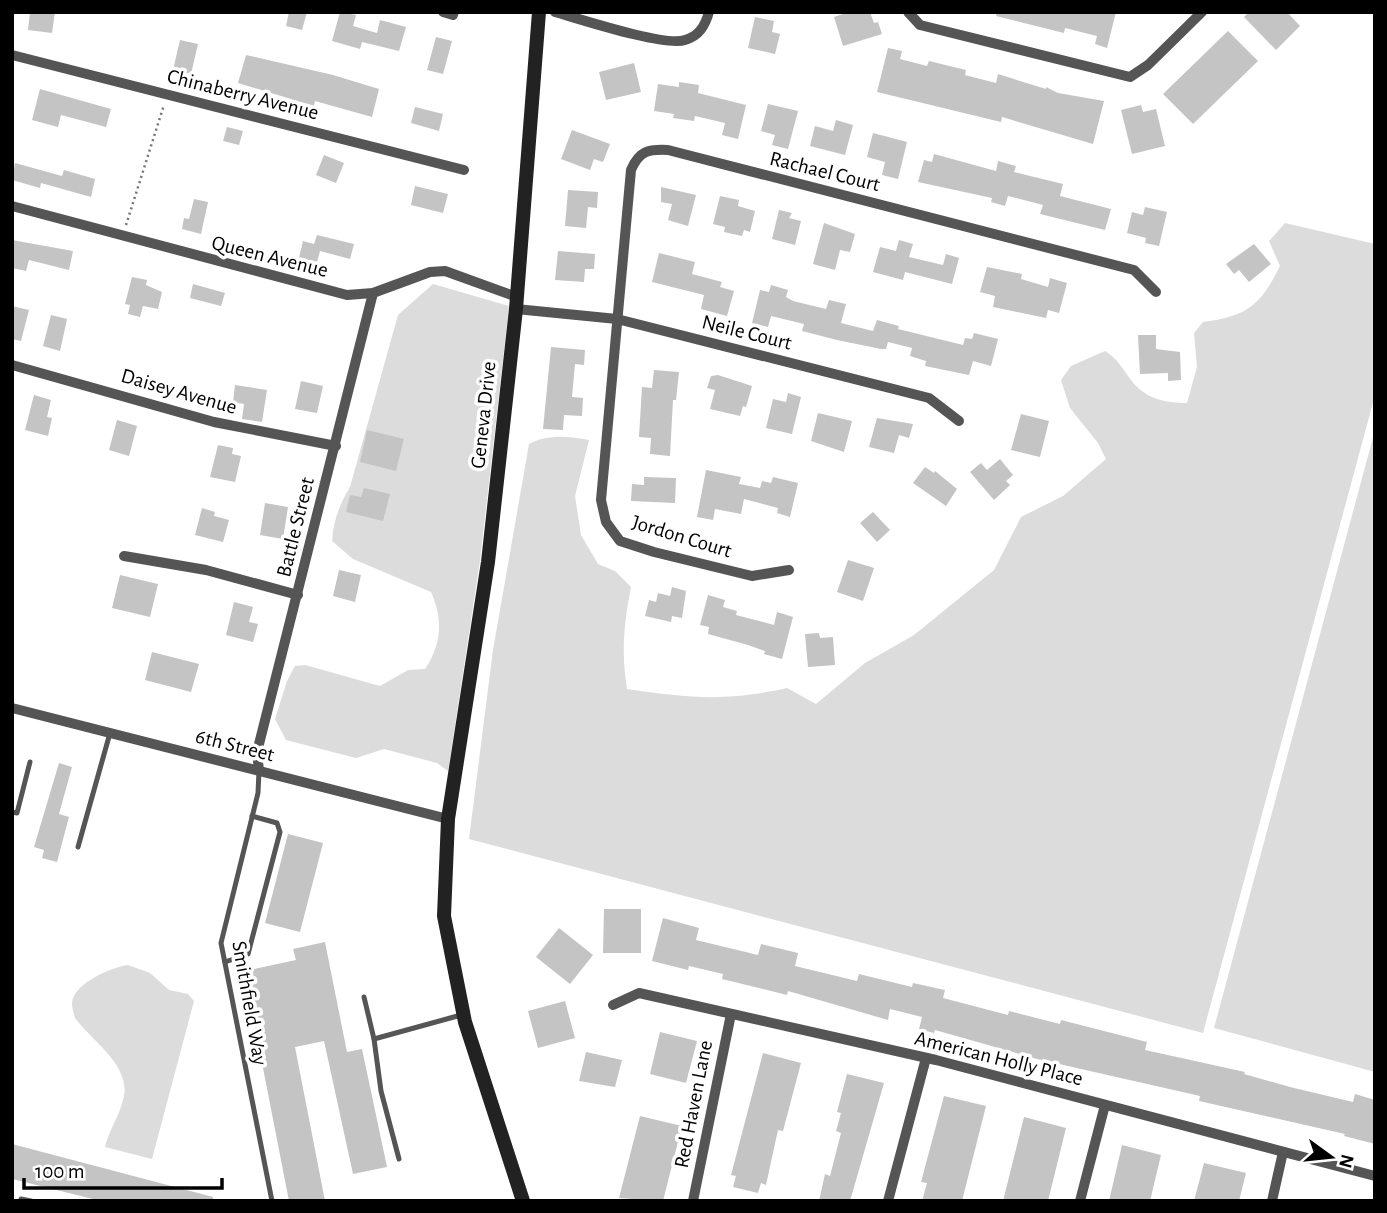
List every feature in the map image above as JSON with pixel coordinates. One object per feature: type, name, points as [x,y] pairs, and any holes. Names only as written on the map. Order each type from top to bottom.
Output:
[{"type":"main road","name":"Geneva Drive","points":[[523,1201],[464,1014],[444,916],[448,819],[488,562],[517,303],[539,12]]},
{"type":"street","points":[[555,12],[672,42],[695,36],[702,29],[709,12]]},
{"type":"street","points":[[908,12],[920,25],[1130,77],[1148,65],[1202,12]]},
{"type":"street","name":"Chinaberry Avenue","points":[[12,55],[464,170]]},
{"type":"street","name":"Rachael Court","points":[[617,319],[631,170],[636,157],[649,149],[668,150],[1134,270],[1156,292]]},
{"type":"street","name":"Queen Avenue","points":[[12,206],[99,228],[121,238],[347,295],[373,293],[430,272],[445,271],[517,303]]},
{"type":"street","name":"Battle Street","points":[[259,771],[257,752],[373,293]]},
{"type":"street","name":"Neile Court","points":[[517,303],[617,319],[929,398],[958,421]]},
{"type":"street","name":"Jordon Court","points":[[617,319],[601,500],[606,522],[620,541],[654,552],[752,576],[789,570]]},
{"type":"street","name":"Daisey Avenue","points":[[12,365],[224,425],[336,446]]},
{"type":"street","points":[[124,556],[206,570],[298,595]]},
{"type":"street","name":"6th Street","points":[[12,708],[448,819]]},
{"type":"street","name":"American Holly Place","points":[[613,1005],[639,993],[926,1058],[1375,1177]]},
{"type":"street","name":"Red Haven Lane","points":[[693,1201],[731,1014]]},
{"type":"street","points":[[888,1201],[926,1058]]},
{"type":"street","points":[[1080,1201],[1105,1105]]},
{"type":"street","points":[[1272,1201],[1283,1152]]},
{"type":"lane","points":[[78,847],[110,733]]},
{"type":"lane","points":[[12,812],[17,813],[30,762]]},
{"type":"lane","name":"Smithfield Way","points":[[259,771],[258,793],[221,932],[272,1201]]},
{"type":"lane","points":[[225,962],[248,954],[279,832],[277,823],[252,816]]},
{"type":"lane","points":[[363,997],[374,1039],[381,1091],[399,1159]]},
{"type":"lane","points":[[374,1039],[464,1014]]},
{"type":"lane","points":[[22,1199],[31,1201]]},
{"type":"path","points":[[121,238],[167,95]]},
{"type":"shaded area","points":[[1285,223],[1375,244],[1375,395],[1203,1033],[469,839],[493,650],[529,444],[558,437],[589,440],[575,496],[581,535],[598,564],[615,571],[631,587],[624,638],[627,689],[669,695],[725,697],[787,688],[816,704],[865,663],[914,635],[994,570],[1021,517],[1063,496],[1106,459],[1098,443],[1070,408],[1061,380],[1071,366],[1105,351],[1149,396],[1164,401],[1187,403],[1197,367],[1194,333],[1203,322],[1231,316],[1250,307],[1266,291],[1280,266],[1269,241]]},
{"type":"shaded area","points":[[433,284],[509,306],[480,561],[448,771],[437,763],[384,749],[356,758],[286,740],[275,719],[287,681],[295,666],[305,665],[380,686],[408,670],[425,669],[435,650],[439,622],[431,592],[353,559],[332,541],[335,520],[350,487],[398,315]]},
{"type":"shaded area","points":[[1375,430],[1375,1072],[1214,1028]]},
{"type":"shaded area","points":[[128,965],[150,973],[169,990],[188,994],[194,1001],[152,1159],[105,1147],[125,1088],[117,1066],[75,1018],[72,1007],[74,996],[84,985],[106,971]]},
{"type":"building","points":[[30,12],[55,12],[52,33],[28,30]]},
{"type":"building","points":[[289,12],[307,12],[302,30],[286,26]]},
{"type":"building","points":[[340,12],[356,15],[353,26],[377,33],[380,20],[406,27],[399,51],[362,42],[360,49],[332,41]]},
{"type":"building","points":[[849,12],[870,12],[874,23],[878,22],[882,34],[843,46],[834,17]]},
{"type":"building","points":[[997,12],[1116,12],[1107,48],[1095,44],[1097,36],[1065,28],[1064,33],[996,16]]},
{"type":"building","points":[[1249,12],[1287,12],[1300,26],[1276,50],[1244,17]]},
{"type":"building","points":[[755,17],[774,21],[772,32],[780,34],[775,54],[748,48]]},
{"type":"building","points":[[1228,31],[1258,61],[1193,124],[1163,94]]},
{"type":"building","points":[[436,37],[452,41],[443,74],[427,70]]},
{"type":"building","points":[[180,40],[198,44],[191,74],[173,70]]},
{"type":"building","points":[[888,48],[902,51],[900,59],[927,66],[929,61],[966,70],[965,75],[996,83],[998,74],[1058,93],[1104,101],[1093,144],[1002,117],[1001,122],[877,92]]},
{"type":"building","points":[[246,55],[333,75],[379,89],[372,117],[315,101],[314,106],[238,83]]},
{"type":"building","points":[[634,63],[641,92],[606,100],[599,72]]},
{"type":"building","points":[[679,82],[699,85],[698,93],[746,105],[738,139],[722,135],[725,123],[695,116],[694,121],[673,118],[674,114],[654,111],[658,84],[679,87]]},
{"type":"building","points":[[40,89],[111,109],[106,127],[61,115],[58,127],[32,120]]},
{"type":"building","points":[[768,104],[798,111],[788,149],[772,145],[775,135],[761,131]]},
{"type":"building","points":[[1141,105],[1143,112],[1156,109],[1165,146],[1132,154],[1121,110]]},
{"type":"building","points":[[415,107],[443,114],[439,131],[411,123]]},
{"type":"building","points":[[836,120],[853,125],[845,155],[810,146],[815,126],[833,131]]},
{"type":"building","points":[[227,127],[243,131],[239,145],[223,141]]},
{"type":"building","points":[[572,130],[610,144],[603,162],[594,159],[590,170],[561,159]]},
{"type":"building","points":[[873,133],[907,142],[898,179],[882,175],[885,162],[867,157]]},
{"type":"building","points":[[934,154],[996,171],[998,161],[1016,166],[1014,172],[1063,184],[1060,196],[1111,209],[1105,230],[1040,214],[1043,205],[1008,196],[1005,206],[991,202],[992,198],[918,182],[924,160],[932,162]]},
{"type":"building","points":[[324,155],[344,163],[336,183],[316,175]]},
{"type":"building","points":[[15,163],[62,176],[64,170],[95,179],[91,197],[41,183],[40,188],[12,180]]},
{"type":"building","points":[[415,186],[448,194],[443,213],[411,205]]},
{"type":"building","points":[[661,187],[696,195],[688,226],[668,220],[672,204],[661,202]]},
{"type":"building","points":[[568,190],[598,192],[597,208],[588,207],[586,228],[565,226]]},
{"type":"building","points":[[720,196],[739,200],[738,206],[755,211],[750,232],[744,230],[742,236],[724,232],[725,227],[713,224]]},
{"type":"building","points":[[194,199],[208,202],[201,234],[182,229],[184,218],[189,219]]},
{"type":"building","points":[[1145,207],[1167,212],[1159,246],[1145,243],[1146,238],[1127,233],[1132,212],[1143,215]]},
{"type":"building","points":[[779,210],[792,213],[789,218],[801,221],[795,245],[772,239]]},
{"type":"building","points":[[824,223],[855,234],[850,252],[840,250],[835,270],[813,264]]},
{"type":"building","points":[[317,235],[354,244],[350,259],[320,251],[316,266],[298,262],[303,241],[314,244]]},
{"type":"building","points":[[12,240],[73,251],[69,270],[29,260],[26,271],[12,268]]},
{"type":"building","points":[[899,240],[913,244],[909,257],[943,265],[946,254],[959,258],[952,284],[905,272],[903,280],[873,272],[880,247],[896,251]]},
{"type":"building","points":[[1254,244],[1271,264],[1249,282],[1239,270],[1234,274],[1226,264]]},
{"type":"building","points":[[558,251],[595,254],[594,269],[585,269],[584,282],[555,280]]},
{"type":"building","points":[[659,253],[695,262],[692,274],[722,282],[720,287],[734,291],[727,316],[701,309],[704,295],[652,282]]},
{"type":"building","points":[[987,267],[1022,274],[1021,279],[1048,287],[1050,278],[1067,283],[1059,313],[1048,310],[1046,318],[993,307],[995,296],[980,292]]},
{"type":"building","points":[[132,277],[147,280],[146,285],[162,292],[158,309],[143,306],[140,317],[128,314],[130,305],[125,304]]},
{"type":"building","points":[[193,284],[225,293],[221,306],[190,298]]},
{"type":"building","points":[[771,285],[788,290],[786,297],[793,301],[826,309],[829,300],[846,304],[841,323],[873,331],[877,320],[899,326],[898,329],[963,345],[965,338],[972,339],[974,333],[998,339],[991,366],[973,361],[969,375],[925,366],[926,361],[910,356],[912,348],[888,342],[886,349],[881,349],[837,340],[802,331],[804,324],[771,316],[768,327],[752,323],[760,290],[769,292]]},
{"type":"building","points":[[12,306],[29,310],[21,341],[12,339]]},
{"type":"building","points":[[51,315],[67,319],[60,351],[43,346]]},
{"type":"building","points":[[1138,335],[1156,335],[1156,349],[1180,352],[1181,380],[1168,381],[1168,373],[1140,374]]},
{"type":"building","points":[[551,347],[585,350],[584,365],[575,364],[572,397],[583,398],[582,416],[564,415],[563,430],[543,429]]},
{"type":"building","points":[[654,370],[679,372],[676,400],[673,400],[670,456],[650,454],[651,438],[639,437],[642,387],[652,388]]},
{"type":"building","points":[[718,375],[752,386],[746,407],[743,406],[740,416],[710,409],[715,390],[707,388],[711,376]]},
{"type":"building","points":[[301,381],[323,386],[317,413],[295,409]]},
{"type":"building","points":[[235,385],[267,390],[262,422],[242,419],[244,404],[233,402]]},
{"type":"building","points":[[788,393],[801,397],[792,434],[766,428],[773,399],[786,402]]},
{"type":"building","points":[[34,395],[51,400],[47,417],[52,418],[48,436],[25,430]]},
{"type":"building","points":[[818,413],[852,421],[844,452],[811,441]]},
{"type":"building","points":[[1021,414],[1049,421],[1040,457],[1011,450]]},
{"type":"building","points":[[877,418],[913,424],[909,438],[899,435],[894,453],[869,447]]},
{"type":"building","points":[[117,420],[137,426],[129,456],[109,450]]},
{"type":"building","points":[[367,430],[404,439],[396,471],[360,462]]},
{"type":"building","points":[[218,445],[233,448],[232,454],[241,456],[235,482],[210,477]]},
{"type":"building","points":[[1000,459],[1013,475],[1006,481],[1010,485],[994,500],[970,472],[981,463],[987,470]]},
{"type":"building","points":[[925,467],[934,473],[935,471],[957,489],[946,506],[913,483]]},
{"type":"building","points":[[706,470],[741,477],[739,484],[760,488],[762,481],[771,483],[773,477],[798,483],[790,517],[777,513],[778,508],[744,499],[741,514],[715,509],[713,520],[697,517]]},
{"type":"building","points":[[644,477],[676,478],[675,503],[631,501],[632,484],[644,485]]},
{"type":"building","points":[[364,488],[390,494],[383,521],[346,512],[350,495],[361,497]]},
{"type":"building","points":[[265,503],[288,507],[283,539],[260,535]]},
{"type":"building","points":[[202,508],[215,512],[214,516],[229,520],[223,542],[195,535]]},
{"type":"building","points":[[873,512],[890,530],[877,542],[860,523]]},
{"type":"building","points":[[848,560],[874,568],[863,601],[837,592]]},
{"type":"building","points":[[339,570],[361,575],[355,602],[333,596]]},
{"type":"building","points":[[120,575],[158,584],[150,617],[112,608]]},
{"type":"building","points":[[672,587],[686,591],[682,618],[672,616],[671,622],[645,616],[649,600],[656,602],[658,593],[670,596]]},
{"type":"building","points":[[708,595],[725,600],[723,607],[737,611],[736,615],[774,625],[777,612],[793,617],[782,659],[764,654],[765,651],[748,645],[708,634],[709,627],[700,625]]},
{"type":"building","points":[[234,602],[253,607],[249,622],[258,624],[253,642],[226,635]]},
{"type":"building","points":[[819,633],[820,638],[833,637],[835,665],[808,667],[805,634]]},
{"type":"building","points":[[152,652],[199,664],[191,692],[145,680]]},
{"type":"building","points":[[59,763],[72,767],[59,814],[69,817],[57,862],[42,858],[44,850],[34,847]]},
{"type":"building","points":[[288,834],[323,843],[300,932],[265,923]]},
{"type":"building","points":[[604,909],[641,909],[641,953],[603,953]]},
{"type":"building","points":[[663,918],[699,928],[696,940],[758,955],[761,944],[798,953],[795,966],[857,981],[859,974],[912,987],[913,983],[945,990],[943,998],[1008,1015],[1009,1011],[1060,1024],[1061,1020],[1147,1042],[1145,1050],[1245,1072],[1244,1074],[1290,1087],[1353,1102],[1355,1094],[1375,1100],[1375,1144],[1344,1136],[1345,1134],[1199,1101],[1200,1096],[1037,1059],[935,1030],[934,1033],[919,1029],[922,1017],[890,1009],[888,1020],[788,991],[787,995],[722,979],[723,974],[689,966],[688,970],[652,961]]},
{"type":"building","points":[[559,928],[593,955],[570,984],[536,957]]},
{"type":"building","points":[[325,942],[347,1052],[362,1049],[387,1167],[353,1174],[324,1041],[295,1047],[325,1201],[289,1201],[244,971],[296,960],[293,949]]},
{"type":"building","points":[[565,1001],[575,1038],[538,1048],[528,1011]]},
{"type":"building","points":[[660,1032],[697,1041],[686,1083],[650,1074]]},
{"type":"building","points":[[586,1052],[622,1060],[615,1087],[579,1081]]},
{"type":"building","points":[[763,1053],[801,1063],[783,1131],[778,1130],[766,1185],[761,1183],[758,1193],[733,1187],[736,1176],[731,1175]]},
{"type":"building","points":[[847,1074],[884,1083],[850,1201],[819,1201],[825,1174],[830,1176],[841,1133],[836,1131],[841,1113],[837,1112]]},
{"type":"building","points":[[944,1096],[986,1106],[962,1201],[922,1201],[927,1183],[921,1182]]},
{"type":"building","points":[[640,1116],[682,1126],[663,1201],[619,1198]]},
{"type":"building","points":[[1024,1117],[1066,1128],[1048,1201],[1003,1201]]},
{"type":"building","points":[[12,1144],[213,1197],[213,1201],[101,1201],[12,1179]]},
{"type":"building","points":[[1122,1145],[1161,1155],[1150,1201],[1109,1201]]},
{"type":"building","points":[[1204,1163],[1246,1173],[1239,1201],[1194,1201]]}]
